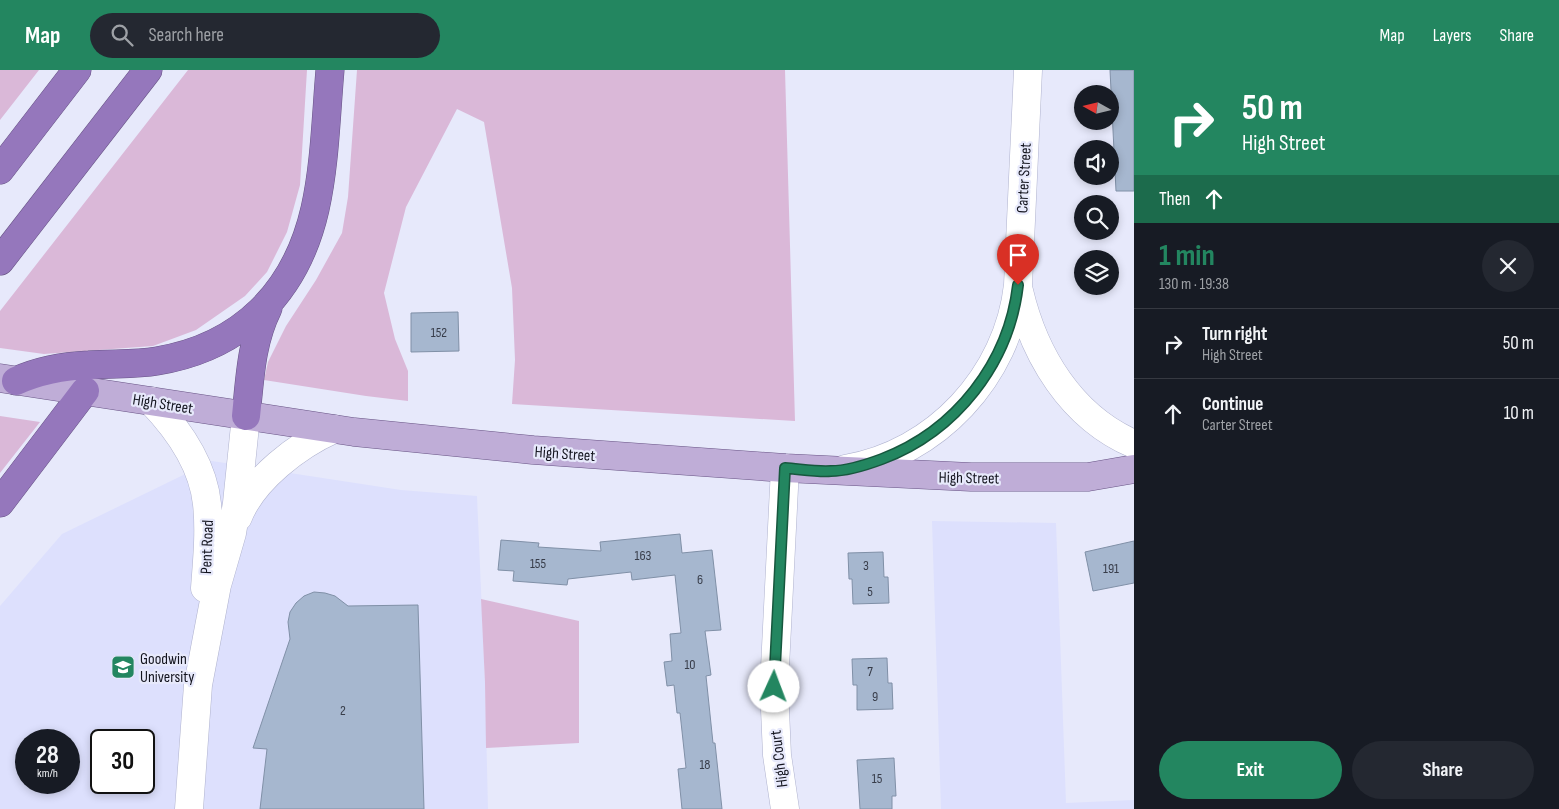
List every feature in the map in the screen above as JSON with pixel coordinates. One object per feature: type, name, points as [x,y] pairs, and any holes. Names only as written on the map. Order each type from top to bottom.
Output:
[{"type":"highway","points":[[0,170],[77,70]]},
{"type":"highway","points":[[0,261],[148,70]]},
{"type":"highway","points":[[8,380],[69,367],[150,362],[190,354],[216,343],[256,316],[270,302],[287,279],[308,235],[320,180],[330,70]]},
{"type":"highway","points":[[246,416],[254,344],[270,302]]},
{"type":"highway","points":[[0,503],[85,391]]},
{"type":"main road","name":"High Street","points":[[8,380],[334,429],[503,448],[831,471],[971,477],[1088,477],[1134,469]]},
{"type":"street","name":"Carter Street","points":[[831,471],[869,463],[901,450],[931,433],[959,410],[980,384],[1000,348],[1013,316],[1018,285],[1028,70]]},
{"type":"street","name":"Carter Street","points":[[1018,285],[1035,341],[1049,369],[1057,380],[1093,419],[1134,444]]},
{"type":"street","name":"Pent Road","points":[[152,401],[168,418],[182,438],[204,485],[207,503],[208,549],[189,809]]},
{"type":"street","name":"Pent Road","points":[[196,708],[198,685],[212,609],[232,532],[237,503],[246,416]]},
{"type":"street","name":"Pent Road","points":[[232,532],[244,504],[273,469],[298,448],[334,429]]},
{"type":"street","name":"High Court","points":[[785,468],[774,687],[777,755],[785,809]]},
{"type":"shaded area","points":[[0,70],[39,70],[0,120]]},
{"type":"shaded area","points":[[188,70],[307,70],[300,185],[287,232],[267,272],[245,296],[196,330],[153,346],[44,354],[0,348],[0,311]]},
{"type":"shaded area","points":[[357,70],[785,70],[795,421],[512,404],[515,360],[512,288],[484,122],[457,109],[406,207],[384,293],[395,339],[408,371],[408,401],[264,380],[268,362],[286,326],[316,280],[342,233],[348,197]]},
{"type":"shaded area","points":[[0,416],[40,422],[0,473]]},
{"type":"shaded area","points":[[212,461],[401,490],[477,496],[488,809],[0,809],[0,606],[62,534]]},
{"type":"shaded area","points":[[932,521],[1056,523],[1066,803],[1134,800],[1134,809],[941,809]]},
{"type":"shaded area","points":[[481,599],[579,621],[579,743],[486,748]]},
{"type":"building","points":[[1110,70],[1134,70],[1134,191],[1116,191],[1116,185],[1119,185],[1119,140],[1113,140],[1113,130],[1119,130],[1119,85],[1111,85]]},
{"type":"building","points":[[458,312],[459,351],[411,352],[411,313]]},
{"type":"building","points":[[680,534],[682,553],[712,550],[721,630],[705,631],[711,675],[706,676],[722,809],[682,809],[678,769],[686,768],[680,713],[677,713],[674,685],[667,686],[664,662],[672,661],[670,634],[681,633],[675,575],[632,580],[631,572],[568,579],[567,585],[513,581],[514,571],[498,570],[501,540],[539,543],[538,547],[601,551],[600,542]]},
{"type":"building","points":[[1134,541],[1134,583],[1093,591],[1085,552]]},
{"type":"building","points":[[883,552],[884,577],[888,577],[889,603],[853,604],[852,579],[849,579],[848,553]]},
{"type":"building","points":[[314,592],[335,596],[348,606],[418,605],[424,809],[260,809],[267,749],[253,748],[290,639],[288,622],[290,612],[304,596]]},
{"type":"building","points":[[887,658],[888,683],[892,683],[893,709],[857,710],[857,685],[853,685],[852,659]]},
{"type":"building","points":[[894,758],[896,796],[892,796],[892,809],[860,809],[857,760]]},
{"type":"place","name":"Goodwin University","points":[[123,667]]},
{"type":"route","points":[[774,687],[785,468],[831,471],[852,468],[887,457],[918,442],[946,422],[970,398],[991,367],[1013,316],[1018,285]]}]
